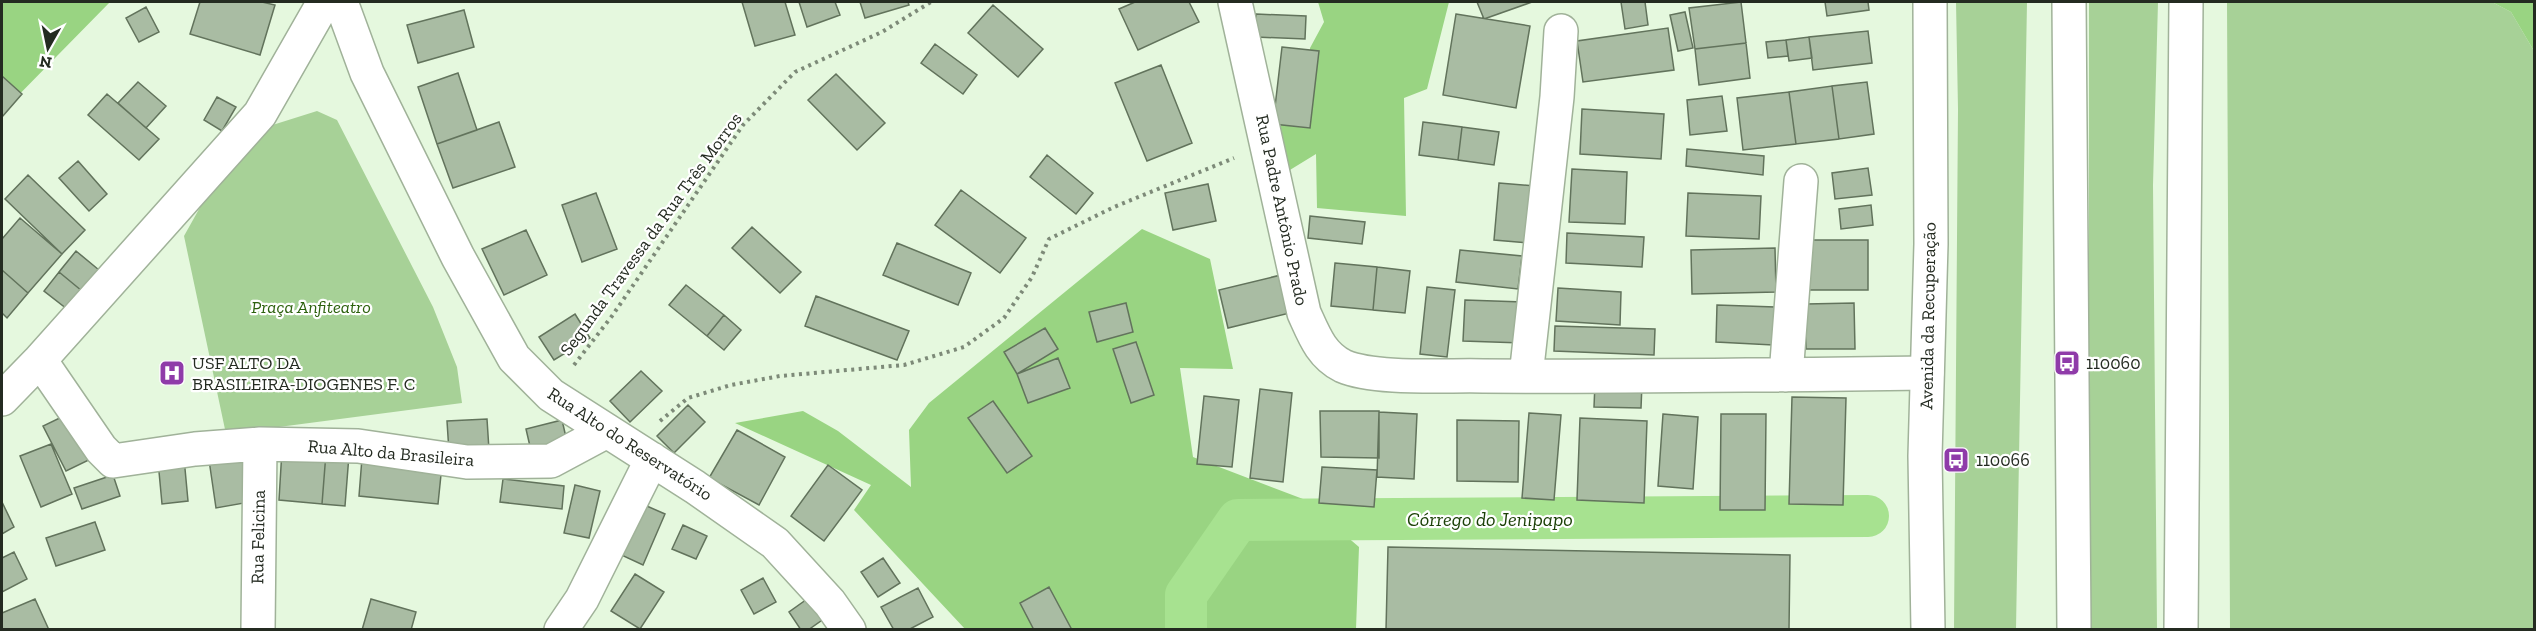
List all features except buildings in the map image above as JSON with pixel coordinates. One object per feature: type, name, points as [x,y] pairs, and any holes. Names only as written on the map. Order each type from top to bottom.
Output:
[{"type":"main road","points":[[2,399],[40,360],[260,114],[324,2]]},
{"type":"main road","name":"Rua Alto do Reservatório","points":[[341,2],[367,73],[463,267],[514,358],[551,395],[644,454],[775,543],[830,603],[849,630]]},
{"type":"main road","name":"Rua Padre Antônio Prado","points":[[1235,2],[1304,313],[1315,339],[1327,357],[1345,367],[1365,372],[1526,376],[1927,373]]},
{"type":"main road","name":"Avenida da Recuperação","points":[[1928,630],[1927,373],[1931,244],[1930,2]]},
{"type":"main road","points":[[2068,2],[2074,630]]},
{"type":"main road","points":[[2181,630],[2186,2]]},
{"type":"main road","points":[[1526,376],[1557,97],[1561,31]]},
{"type":"main road","points":[[1786,375],[1801,182]]},
{"type":"main road","name":"Rua Alto da Brasileira","points":[[40,360],[101,449],[113,461],[195,449],[260,444],[358,446],[467,462],[551,461],[607,431]]},
{"type":"main road","name":"Rua Felicina","points":[[258,630],[260,444]]},
{"type":"main road","points":[[561,630],[582,599],[644,454]]},
{"type":"path","name":"Segunda Travessa da Rua Três Morros","points":[[551,395],[612,316],[743,125],[795,72],[882,32],[931,2]]},
{"type":"path","points":[[644,454],[656,425],[688,398],[731,385],[780,376],[904,365],[964,347],[1004,318],[1032,277],[1049,239],[1114,207],[1268,144]]},
{"type":"green space","points":[[2,2],[110,2],[2,112]]},
{"type":"green space","points":[[1318,2],[1449,2],[1427,89],[1404,98],[1406,216],[1317,208],[1316,154],[1285,173],[1273,124],[1310,128],[1310,48],[1324,22]]},
{"type":"green space","points":[[1956,2],[2027,2],[2016,629],[1954,629],[1958,109]]},
{"type":"green space","points":[[2089,2],[2158,2],[2153,185],[2157,629],[2089,629]]},
{"type":"green space","points":[[2227,2],[2492,2],[2511,12],[2534,51],[2534,629],[2230,629]]},
{"type":"green space","points":[[2492,2],[2534,2],[2534,51],[2511,12]]},
{"type":"green space","name":"Praça Anfiteatro","points":[[317,111],[337,120],[433,307],[457,367],[462,403],[226,434],[184,236],[203,202],[263,128]]},
{"type":"green space","points":[[1142,229],[1210,259],[1233,369],[1180,368],[1193,457],[1303,499],[1359,547],[1356,629],[965,629],[854,510],[871,485],[735,423],[803,411],[838,431],[911,487],[909,430],[929,403]]},
{"type":"waterway","name":"Córrego do Jenipapo","points":[[1186,630],[1186,595],[1238,520],[1868,516]]},
{"type":"place","name":"110060","points":[[2067,363]]},
{"type":"place","name":"USF ALTO DA BRASILEIRA-DIOGENES F. C","points":[[172,373]]},
{"type":"place","name":"110066","points":[[1956,460]]}]
